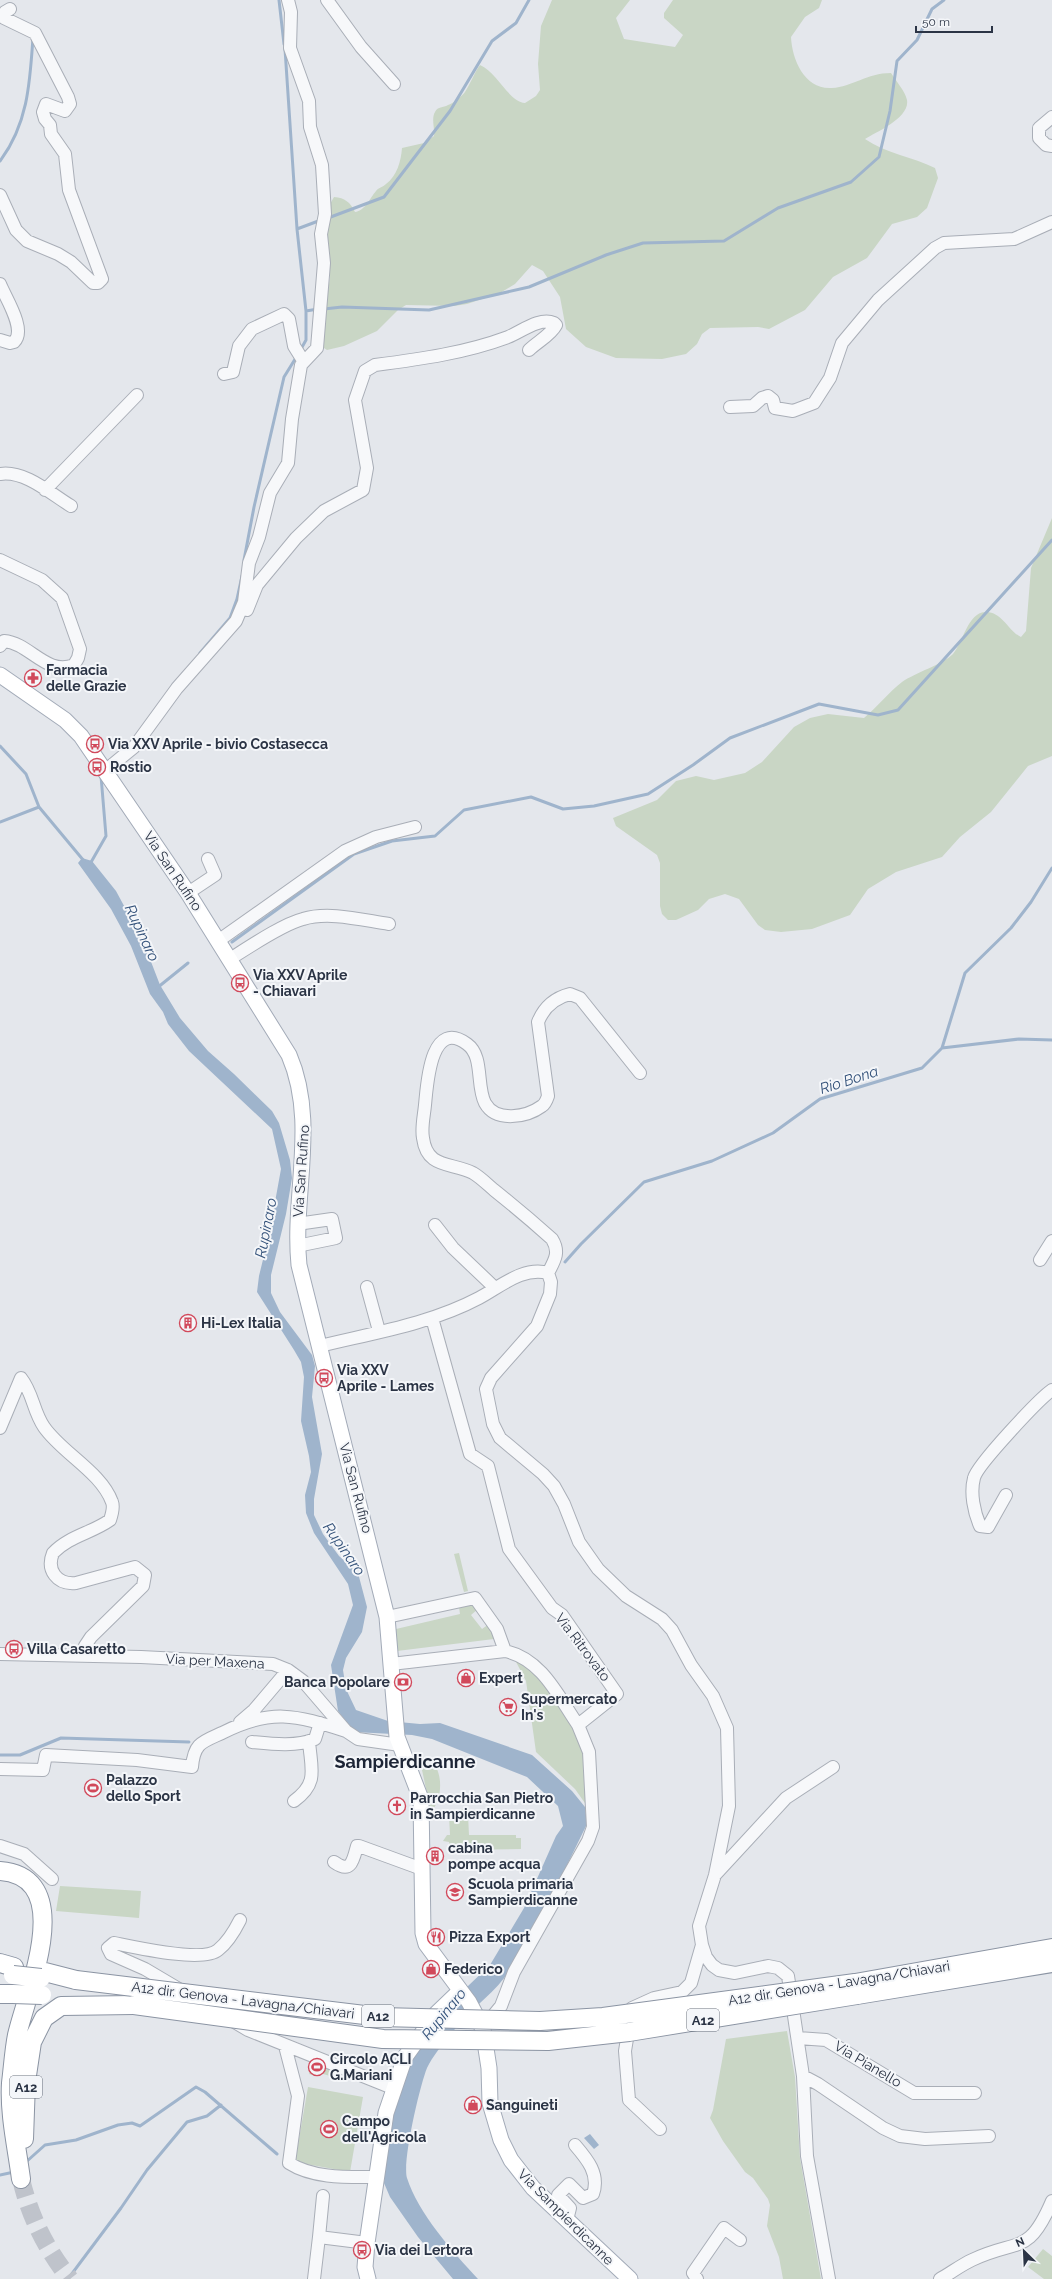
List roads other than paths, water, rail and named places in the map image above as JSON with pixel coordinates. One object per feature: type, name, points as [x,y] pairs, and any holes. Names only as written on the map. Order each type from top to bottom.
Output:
[{"type":"highway","name":"A12","points":[[0,1871],[10,1872],[26,1879],[38,1895],[43,1914],[44,1926],[17,2035],[11,2085],[14,2128],[21,2179],[25,2128],[26,2082],[32,2042],[44,2018],[64,2002],[134,2005],[383,2039],[548,2041],[629,2032],[856,1989],[1052,1963]]},
{"type":"highway","name":"A12 dir. Genova - Lavagna/Chiavari","points":[[42,1981],[76,1980],[381,2017],[540,2021],[603,2017],[856,1989],[1052,1948]]},
{"type":"highway","name":"A12","points":[[7,1970],[42,1981],[64,2002]]},
{"type":"highway","name":"A12","points":[[6,1994],[42,1981]]},
{"type":"main road","name":"Via San Rufino","points":[[0,675],[65,720],[80,735],[106,770],[188,893],[289,1055],[297,1073],[305,1121],[297,1224],[299,1265],[387,1617],[398,1741]]},
{"type":"main road","name":"Via Sampierdicanne","points":[[398,1741],[420,1799],[422,1868],[421,1921],[426,1944],[476,2013],[483,2029],[489,2068],[490,2103],[501,2140],[517,2170],[533,2188],[630,2279]]},
{"type":"main road","points":[[368,2279],[365,2267],[386,2113],[405,2057],[436,2014],[460,1991]]},
{"type":"street","points":[[236,621],[244,602],[249,563],[259,538],[270,493],[288,463],[292,419],[301,365],[317,348],[324,263],[320,234],[325,214],[322,165],[310,127],[309,100],[290,48],[290,12],[288,0]]},
{"type":"street","points":[[327,0],[361,47],[394,84]]},
{"type":"street","points":[[0,195],[16,230],[28,241],[58,254],[71,262],[93,283],[98,283],[102,279],[69,190],[65,154],[51,134],[50,125],[43,112],[46,104],[65,111],[70,104],[68,97],[34,33],[4,18],[5,12],[10,9]]},
{"type":"street","points":[[1052,117],[1039,128],[1039,138],[1046,145],[1052,146]]},
{"type":"street","points":[[730,407],[753,406],[762,398],[768,396],[772,400],[775,408],[793,410],[814,403],[830,378],[842,343],[878,300],[935,248],[944,244],[1014,239],[1052,222]]},
{"type":"street","points":[[0,284],[16,319],[19,332],[14,342],[10,343],[0,340]]},
{"type":"street","points":[[224,374],[233,372],[239,346],[252,329],[284,314],[289,319],[294,346],[304,362]]},
{"type":"street","points":[[106,770],[134,748],[177,688],[236,621],[244,616],[258,585],[296,538],[324,511],[363,490],[367,468],[355,400],[365,371],[376,365],[452,354],[509,337],[542,322],[554,322],[556,325],[553,330],[529,350]]},
{"type":"street","points":[[45,490],[137,395]]},
{"type":"street","points":[[0,474],[16,476],[32,481],[71,506]]},
{"type":"street","points":[[0,560],[42,580],[62,598],[80,649],[78,658],[74,665],[60,668],[53,666],[14,643],[4,641],[0,646]]},
{"type":"street","points":[[218,941],[345,851],[376,837],[415,827]]},
{"type":"street","points":[[188,893],[215,875],[208,859]]},
{"type":"street","points":[[230,959],[260,940],[302,919],[334,917],[389,924]]},
{"type":"street","points":[[640,1073],[580,998],[570,994],[552,1002],[542,1013],[538,1022],[548,1096],[543,1105],[533,1110],[504,1116],[494,1113],[485,1103],[474,1052],[467,1044],[458,1039],[447,1039],[437,1046],[429,1061],[422,1135],[424,1148],[436,1162],[474,1173],[552,1239],[556,1247],[557,1256],[548,1273],[551,1282],[550,1294],[537,1326],[491,1378],[486,1389],[493,1424],[500,1438],[543,1474],[554,1486],[564,1504],[579,1542],[598,1569],[626,1596],[662,1619],[672,1630],[691,1665],[713,1696],[722,1713],[727,1728],[729,1806],[715,1875],[699,1926],[702,1945],[706,1957],[712,1965],[720,1970],[735,1973],[768,1966],[778,1968],[788,1976],[803,2076],[807,2156],[829,2279]]},
{"type":"street","points":[[297,1224],[332,1220],[336,1238],[297,1246]]},
{"type":"street","points":[[435,1225],[453,1248],[495,1288]]},
{"type":"street","points":[[1040,1260],[1052,1241]]},
{"type":"street","points":[[320,1346],[432,1318],[464,1306],[495,1288],[529,1272],[548,1273]]},
{"type":"street","points":[[367,1286],[379,1331]]},
{"type":"street","name":"Via Ritrovato","points":[[432,1318],[470,1454],[488,1466],[509,1548],[552,1608],[562,1615],[617,1694],[578,1725]]},
{"type":"street","points":[[0,1428],[21,1378],[29,1388],[33,1406],[44,1428],[103,1487],[112,1502],[110,1520],[100,1528],[73,1538],[53,1553],[50,1566],[56,1578],[69,1584],[135,1567],[145,1575],[143,1586],[91,1638],[85,1646],[86,1656]]},
{"type":"street","points":[[1006,1495],[988,1527],[980,1526],[975,1516],[972,1492],[974,1476],[986,1460],[1052,1390]]},
{"type":"street","points":[[387,1617],[475,1598],[498,1629],[505,1651]]},
{"type":"street","points":[[390,1664],[505,1651],[518,1654],[539,1668],[578,1725],[589,1752],[593,1827],[571,1874],[514,1972],[501,2006],[483,2029]]},
{"type":"street","name":"Via per Maxena","points":[[0,1654],[273,1664],[288,1670],[303,1681],[346,1730],[358,1739],[398,1741]]},
{"type":"street","points":[[236,1726],[254,1710],[288,1670]]},
{"type":"street","points":[[0,1769],[43,1770],[46,1755],[137,1760],[192,1767],[194,1752],[202,1743],[236,1726],[265,1716],[289,1716],[346,1730]]},
{"type":"street","points":[[252,1742],[277,1744],[309,1741],[315,1739],[320,1723]]},
{"type":"street","points":[[294,1801],[304,1794],[311,1782],[309,1741]]},
{"type":"street","points":[[715,1875],[786,1798],[833,1767]]},
{"type":"street","points":[[0,1846],[24,1854],[52,1879]]},
{"type":"street","points":[[334,1862],[341,1867],[348,1866],[353,1862],[357,1846],[359,1846],[422,1868]]},
{"type":"street","points":[[240,1920],[218,1951],[211,1954],[178,1954],[114,1943],[108,1948],[111,1954],[144,1969],[248,2030],[395,2089]]},
{"type":"street","points":[[660,2128],[630,2100],[624,2051],[632,2008],[654,1998],[682,1992],[691,1983],[702,1945]]},
{"type":"street","name":"Via Pianello","points":[[798,2038],[826,2040],[914,2093],[975,2093]]},
{"type":"street","points":[[285,2046],[298,2096],[289,2163],[298,2169],[330,2176],[377,2177]]},
{"type":"street","points":[[803,2076],[818,2084],[883,2128],[900,2136],[925,2139],[989,2136]]},
{"type":"street","points":[[567,2220],[570,2208],[558,2195],[569,2184],[583,2198],[587,2198],[593,2194],[596,2186],[596,2178],[591,2165],[575,2145]]},
{"type":"street","points":[[314,2279],[323,2196]]},
{"type":"street","points":[[940,2279],[972,2260],[1017,2247],[1029,2240],[1040,2227],[1052,2201]]},
{"type":"street","points":[[696,2279],[693,2273],[724,2228],[740,2240]]},
{"type":"street","points":[[319,2237],[368,2243]]},
{"type":"water","points":[[82,858],[92,861],[116,891],[143,941],[160,985],[180,1018],[208,1051],[272,1111],[279,1123],[290,1160],[292,1178],[286,1214],[271,1275],[271,1293],[280,1312],[312,1355],[315,1366],[312,1397],[322,1454],[314,1499],[314,1515],[323,1534],[339,1556],[358,1573],[367,1607],[362,1632],[346,1658],[343,1670],[346,1689],[356,1710],[388,1721],[420,1724],[440,1723],[532,1755],[572,1791],[585,1807],[587,1824],[530,1936],[504,1979],[459,2024],[433,2057],[427,2068],[416,2106],[407,2156],[407,2178],[419,2205],[437,2232],[478,2279],[453,2279],[418,2237],[390,2197],[384,2183],[389,2131],[404,2075],[415,2056],[468,1986],[490,1965],[524,1908],[556,1836],[563,1826],[558,1806],[527,1777],[432,1739],[412,1735],[354,1732],[338,1711],[331,1665],[353,1605],[348,1584],[314,1533],[306,1513],[305,1495],[311,1472],[301,1421],[304,1377],[301,1362],[257,1292],[281,1169],[272,1129],[189,1051],[168,1024],[163,1012],[150,994],[131,946],[111,909],[78,863]]},
{"type":"water","points":[[590,2134],[599,2145],[594,2149],[584,2138]]},
{"type":"waterway","points":[[279,0],[284,44]]},
{"type":"waterway","points":[[328,218],[384,197],[450,111],[492,41],[516,23],[529,0]]},
{"type":"waterway","points":[[324,309],[342,307],[429,310],[529,287],[606,255],[643,243],[724,241],[778,208],[851,182],[879,157],[890,111],[897,61],[917,40],[932,9],[944,0]]},
{"type":"waterway","points":[[0,161],[17,132],[26,102],[31,70],[33,37]]},
{"type":"waterway","points":[[285,49],[297,229],[306,311],[306,340],[301,349]]},
{"type":"waterway","points":[[297,229],[321,220]]},
{"type":"waterway","points":[[306,311],[318,309]]},
{"type":"waterway","points":[[244,560],[254,507],[284,377],[297,356]]},
{"type":"waterway","points":[[232,942],[354,854],[392,841],[435,836],[464,810],[531,797],[563,809],[594,806],[648,794],[693,765],[730,738],[819,704],[878,715],[898,710],[1052,540]]},
{"type":"waterway","points":[[200,653],[230,618],[237,599],[242,576]]},
{"type":"waterway","name":"Rupinaro","points":[[0,746],[26,774],[39,807],[84,861]]},
{"type":"waterway","points":[[90,864],[106,836],[101,776]]},
{"type":"waterway","points":[[0,822],[39,807]]},
{"type":"waterway","name":"Rio Bona","points":[[565,1262],[581,1244],[644,1182],[712,1161],[773,1133],[820,1099],[922,1068],[942,1048],[965,973],[1011,928],[1031,902],[1052,868]]},
{"type":"waterway","points":[[157,988],[188,963]]},
{"type":"waterway","points":[[942,1048],[1019,1039],[1052,1040]]},
{"type":"waterway","points":[[0,1755],[20,1755],[61,1738],[189,1742]]},
{"type":"waterway","points":[[26,2162],[45,2145],[76,2140],[118,2125],[132,2123],[140,2126],[196,2087],[205,2092],[277,2154]]},
{"type":"waterway","points":[[68,2279],[121,2208],[147,2170],[187,2122],[207,2116],[221,2105]]},
{"type":"waterway","points":[[0,2175],[14,2172]]},
{"type":"tunnel","points":[[21,2179],[29,2206],[40,2232],[53,2256],[70,2279]]},
{"type":"place","name":"Farmacia delle Grazie","points":[[33,678]]},
{"type":"place","name":"Via XXV Aprile - bivio Costasecca","points":[[95,744]]},
{"type":"place","name":"Rostio","points":[[97,767]]},
{"type":"place","name":"Via XXV Aprile - Chiavari","points":[[240,983]]},
{"type":"place","name":"Hi-Lex Italia","points":[[188,1323]]},
{"type":"place","name":"Via XXV Aprile - Lames","points":[[324,1378]]},
{"type":"place","name":"Villa Casaretto","points":[[14,1649]]},
{"type":"place","name":"Expert","points":[[466,1678]]},
{"type":"place","name":"Banca Popolare","points":[[403,1682]]},
{"type":"place","name":"Supermercato In's","points":[[508,1707]]},
{"type":"place","name":"Palazzo dello Sport","points":[[93,1788]]},
{"type":"place","name":"Parrocchia San Pietro in Sampierdicanne","points":[[397,1806]]},
{"type":"place","name":"cabina pompe acqua","points":[[435,1856]]},
{"type":"place","name":"Scuola primaria Sampierdicanne","points":[[455,1892]]},
{"type":"place","name":"Pizza Export","points":[[436,1937]]},
{"type":"place","name":"Federico","points":[[431,1969]]},
{"type":"place","name":"Circolo ACLI G.Mariani","points":[[317,2067]]},
{"type":"place","name":"Sanguineti","points":[[473,2105]]},
{"type":"place","name":"Campo dell'Agricola","points":[[329,2129]]},
{"type":"place","name":"Via dei Lertora","points":[[362,2250]]},
{"type":"district","name":"Sampierdicanne","points":[[405,1761]]}]
